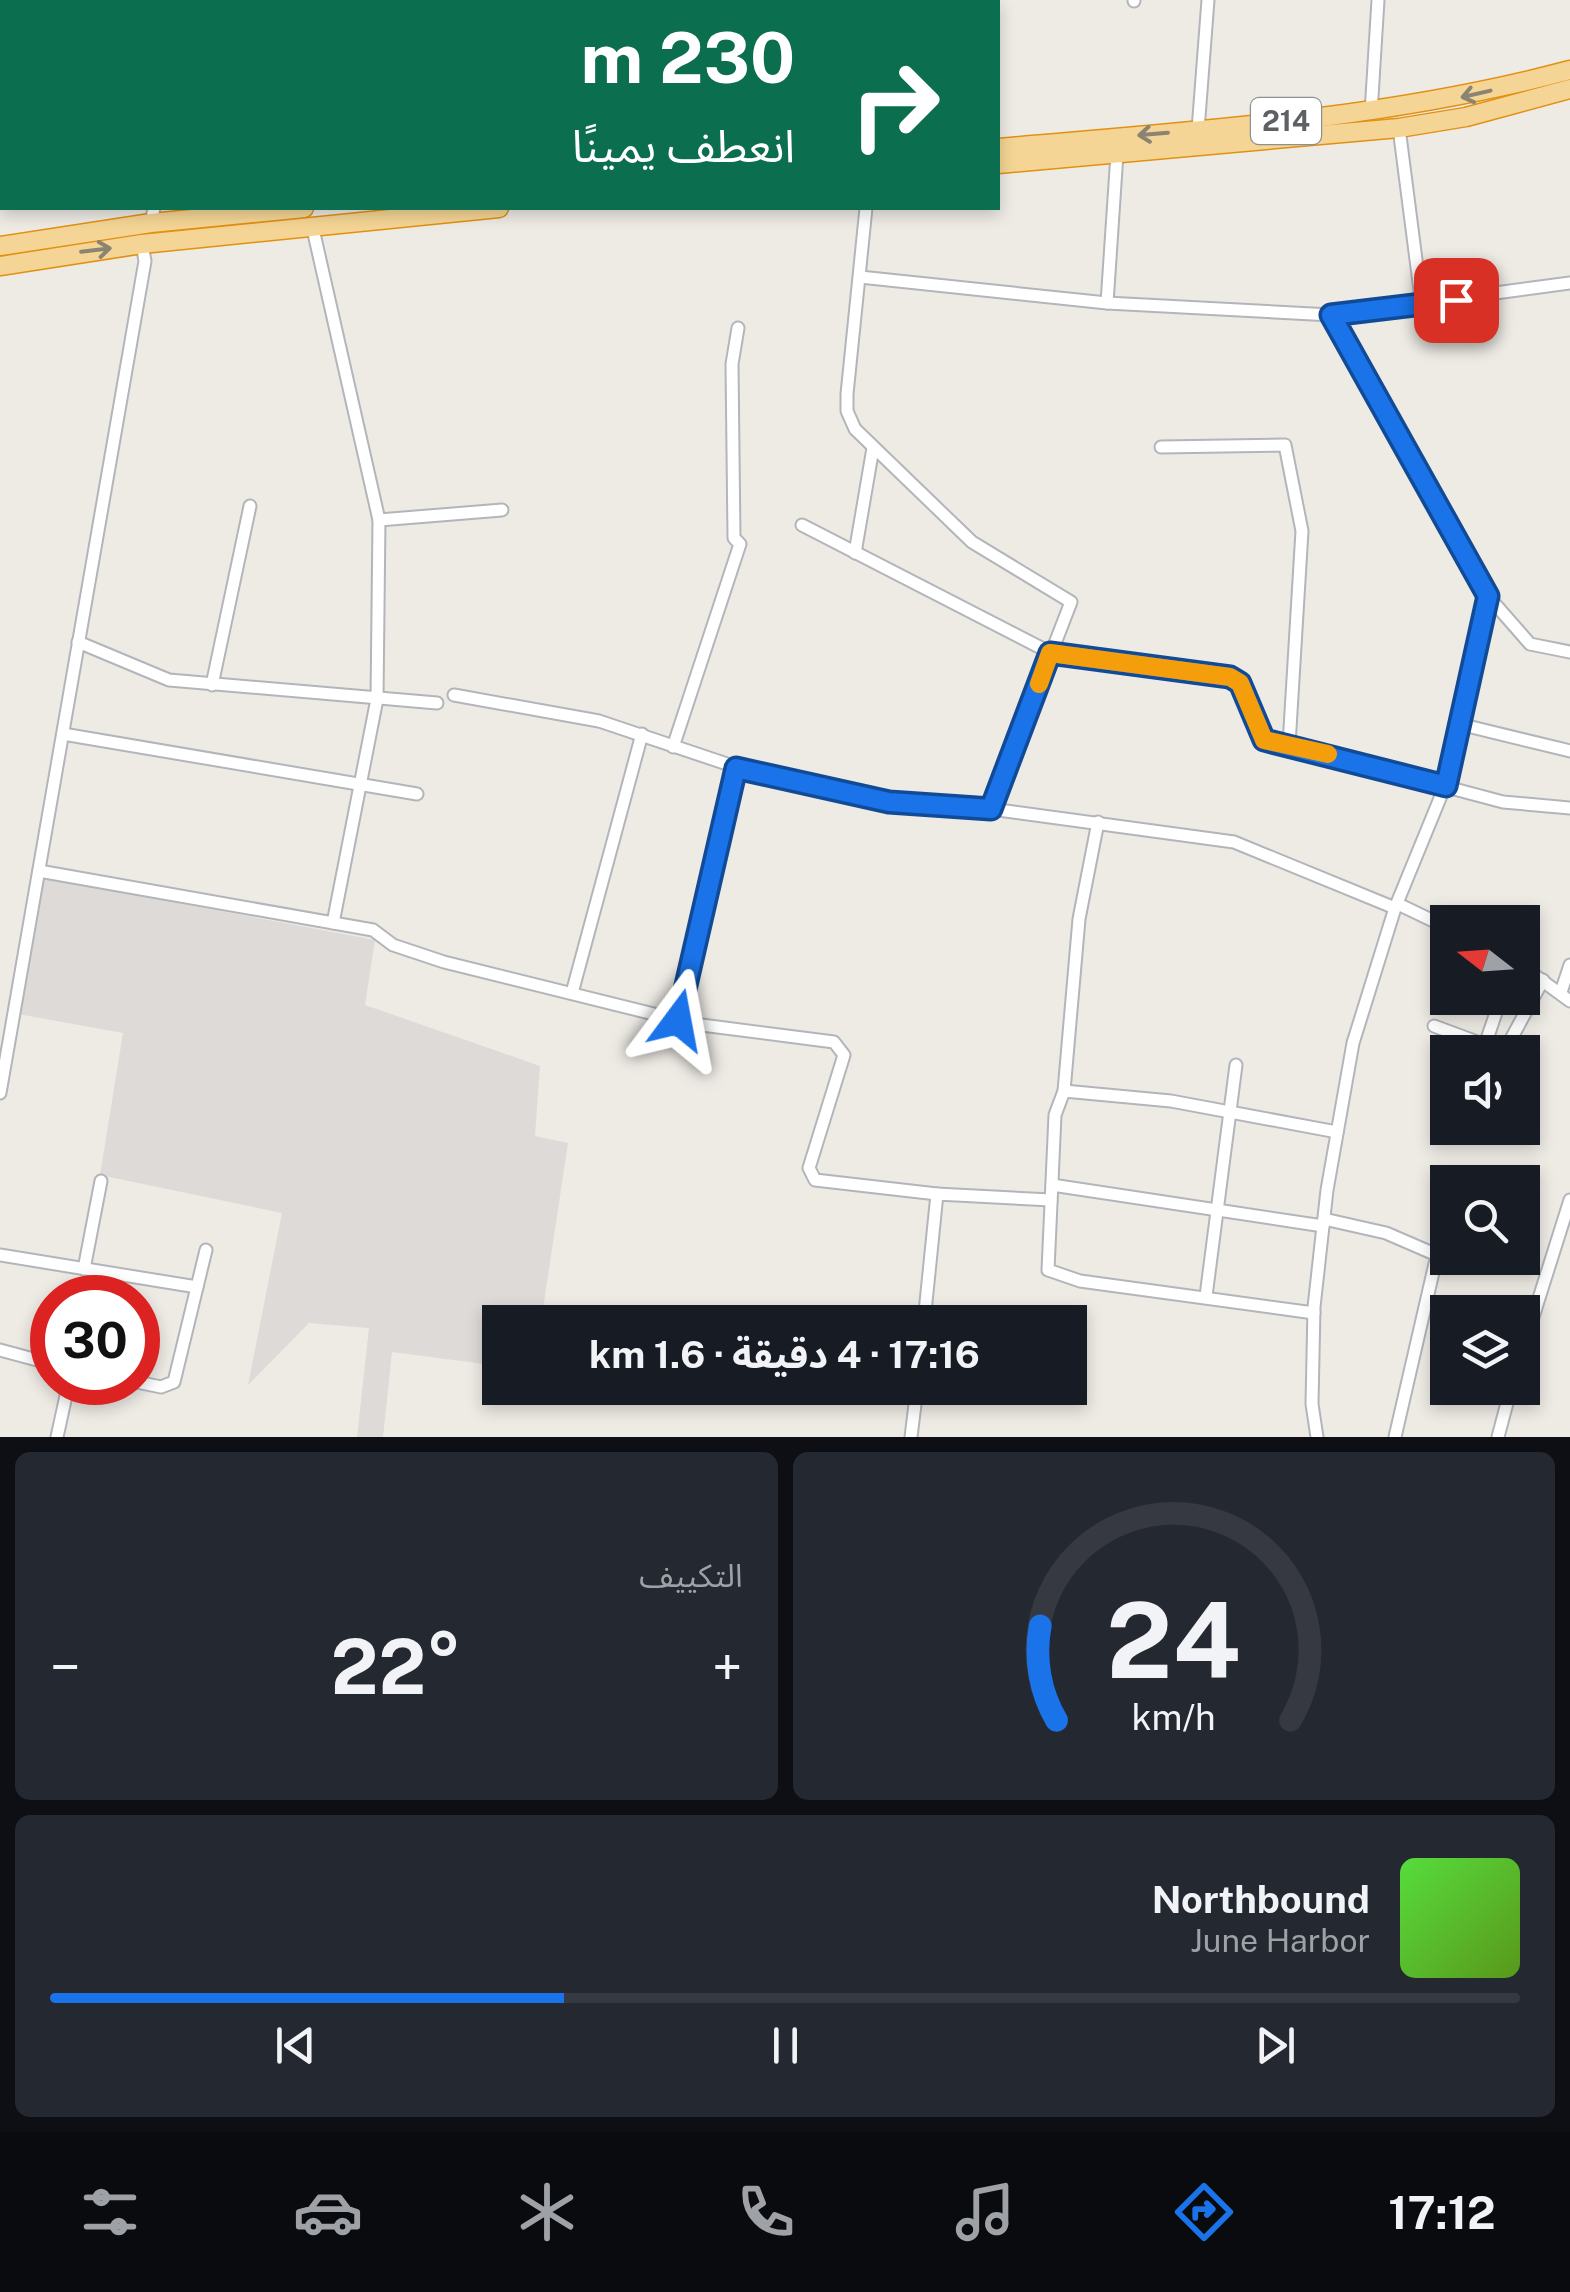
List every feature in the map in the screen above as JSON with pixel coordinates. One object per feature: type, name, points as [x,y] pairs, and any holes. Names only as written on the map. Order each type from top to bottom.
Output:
[{"type":"highway","name":"214","points":[[1000,148],[1370,113],[1470,96],[1570,70]]},
{"type":"highway","name":"214","points":[[1000,164],[1399,128],[1570,89]]},
{"type":"highway","points":[[0,246],[153,215],[261,210]]},
{"type":"highway","points":[[0,266],[142,244],[481,210]]},
{"type":"street","points":[[1198,130],[1208,0]]},
{"type":"street","points":[[1370,113],[1378,0]]},
{"type":"street","points":[[1399,128],[1422,306]]},
{"type":"street","points":[[1107,303],[1117,154]]},
{"type":"street","points":[[866,210],[847,411],[873,448],[972,542],[1071,602],[991,809]]},
{"type":"street","points":[[312,229],[379,520],[378,699],[333,922]]},
{"type":"street","points":[[0,1093],[145,261],[142,244]]},
{"type":"street","points":[[860,277],[1107,303],[1331,315],[1422,306],[1570,283]]},
{"type":"street","points":[[1331,315],[1488,596],[1530,644],[1570,652]]},
{"type":"street","points":[[674,746],[740,544],[734,538],[732,364],[738,328]]},
{"type":"street","points":[[1161,447],[1285,445],[1302,531],[1289,745]]},
{"type":"street","points":[[855,553],[873,448]]},
{"type":"street","points":[[212,685],[250,506]]},
{"type":"street","points":[[379,520],[502,510]]},
{"type":"street","points":[[802,525],[1050,653],[1236,679],[1264,740],[1503,802],[1570,808]]},
{"type":"street","points":[[1317,1437],[1312,1404],[1314,1313],[1323,1222],[1352,1042],[1396,906],[1446,786],[1488,596]]},
{"type":"street","points":[[78,642],[142,672],[212,685],[438,703]]},
{"type":"street","points":[[454,696],[581,718],[642,734],[736,768],[889,802],[991,809],[1234,842],[1430,920]]},
{"type":"street","points":[[1458,724],[1570,751]]},
{"type":"street","points":[[62,734],[417,794]]},
{"type":"street","points":[[572,992],[642,734]]},
{"type":"street","points":[[678,1020],[736,768]]},
{"type":"street","points":[[1098,822],[1079,919],[1064,1091],[1055,1115],[1048,1270],[1080,1281],[1314,1313]]},
{"type":"street","points":[[39,871],[373,930],[394,945],[444,962],[678,1020],[841,1046],[844,1055],[809,1168],[815,1180],[937,1194],[1051,1200]]},
{"type":"street","points":[[1540,978],[1565,996],[1570,964]]},
{"type":"street","points":[[1514,1035],[1543,980]]},
{"type":"street","points":[[1434,1026],[1457,1035]]},
{"type":"street","points":[[1206,1296],[1236,1065]]},
{"type":"street","points":[[1064,1091],[1141,1097],[1337,1132]]},
{"type":"street","points":[[84,1268],[101,1181]]},
{"type":"street","points":[[1052,1185],[1386,1233],[1437,1255],[1395,1437]]},
{"type":"street","points":[[926,1305],[937,1194]]},
{"type":"street","points":[[1540,1295],[1570,1200]]},
{"type":"street","points":[[160,1387],[174,1382],[206,1250]]},
{"type":"street","points":[[0,1255],[197,1287]]},
{"type":"street","points":[[0,1350],[30,1358]]},
{"type":"street","points":[[57,1437],[64,1405]]},
{"type":"street","points":[[911,1437],[916,1405]]},
{"type":"street","points":[[1498,1437],[1506,1405]]},
{"type":"shaded area","points":[[44,878],[375,940],[365,1005],[540,1066],[535,1136],[568,1143],[544,1305],[482,1305],[482,1364],[392,1352],[383,1437],[357,1437],[369,1328],[309,1323],[248,1385],[282,1213],[100,1175],[123,1033],[18,1014]]},
{"type":"slow traffic","points":[[1039,684],[1050,653],[1230,677],[1240,683],[1264,740],[1328,754]]},
{"type":"route","points":[[678,1020],[736,768],[889,802],[991,809],[1050,653],[1236,679],[1264,740],[1446,786],[1488,596],[1331,315],[1456,300]]}]
